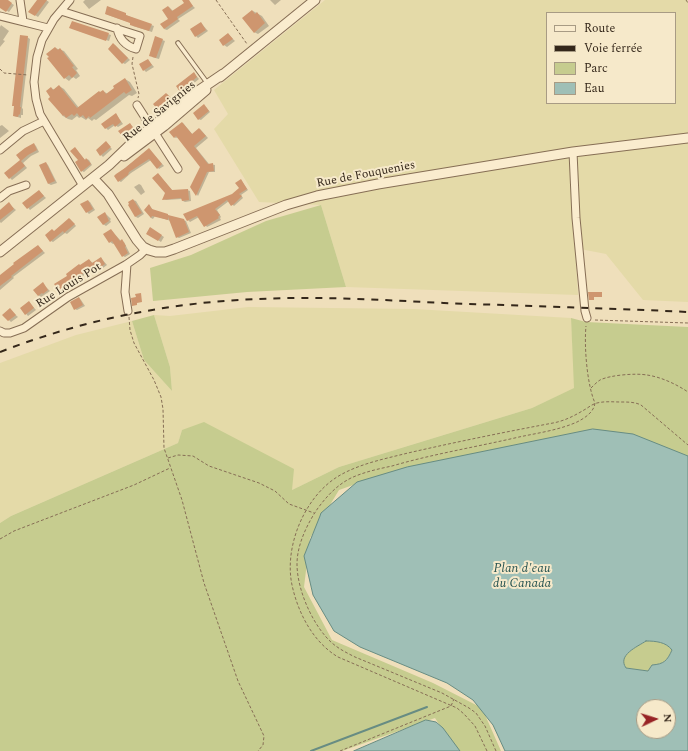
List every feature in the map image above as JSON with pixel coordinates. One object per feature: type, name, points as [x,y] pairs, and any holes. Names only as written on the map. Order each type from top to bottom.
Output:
[{"type":"street","points":[[20,0],[23,22]]},
{"type":"street","points":[[70,0],[48,28],[40,45],[34,76],[36,100],[44,121],[83,186]]},
{"type":"street","name":"Rue de Savignies","points":[[0,252],[109,165],[130,152],[153,130],[196,100],[223,74],[315,0]]},
{"type":"street","points":[[61,11],[117,28],[140,36],[136,50],[127,46],[119,36],[117,28]]},
{"type":"street","points":[[0,16],[48,28]]},
{"type":"street","points":[[137,105],[178,169]]},
{"type":"street","points":[[0,150],[23,131],[44,121]]},
{"type":"street","name":"Rue de Fouquenies","points":[[146,249],[156,252],[169,251],[286,205],[317,196],[394,181],[573,152],[688,138]]},
{"type":"street","points":[[573,152],[576,218],[584,308],[587,318]]},
{"type":"street","points":[[93,178],[108,194],[137,240],[146,249]]},
{"type":"street","points":[[0,198],[13,189],[26,185]]},
{"type":"street","name":"Rue Louis Pot","points":[[0,331],[10,333],[24,328],[68,297],[126,264],[146,249]]},
{"type":"street","points":[[126,264],[125,292],[128,311]]},
{"type":"lane","points":[[178,43],[209,86]]},
{"type":"path","points":[[216,0],[252,51]]},
{"type":"path","points":[[136,50],[132,58],[132,64],[139,94],[137,105]]},
{"type":"path","points":[[0,70],[4,73],[34,76]]},
{"type":"path","points":[[128,311],[130,330],[134,342],[154,380],[161,397],[164,409],[163,444],[182,500],[206,591],[238,681],[264,736],[264,743],[258,751]]},
{"type":"path","points":[[496,751],[485,726],[472,710],[454,699],[341,650],[324,635],[307,605],[301,588],[297,570],[297,558],[302,537],[314,513],[334,490],[344,482],[358,475],[417,458],[537,433],[573,424],[581,420],[590,413],[595,407],[596,403],[590,389],[586,350],[587,318],[603,321],[658,321],[688,323]]},
{"type":"path","points":[[590,389],[604,378],[643,374],[669,382],[688,392]]},
{"type":"path","points":[[487,751],[475,726],[464,714],[451,706],[338,657],[325,648],[318,640],[301,612],[294,594],[290,574],[290,555],[298,528],[316,496],[328,483],[354,468],[432,448],[558,422],[575,415],[596,403],[611,402],[639,404],[688,445]]},
{"type":"path","points":[[167,458],[178,454],[193,456],[220,471],[259,483],[275,491],[289,504],[314,513]]},
{"type":"path","points":[[0,539],[14,531],[74,507],[134,486],[170,468]]},
{"type":"path","points":[[340,751],[451,706],[454,699]]},
{"type":"shaded area","points":[[325,0],[688,0],[688,302],[643,300],[606,254],[575,248],[578,295],[346,287],[321,205],[259,202],[214,129],[228,114],[214,90]]},
{"type":"shaded area","points":[[248,307],[414,309],[571,318],[575,388],[532,408],[339,467],[292,490],[182,430],[178,443],[11,516],[0,523],[0,363],[76,335],[132,321],[144,360],[172,391],[170,367],[154,315],[170,316]]},
{"type":"green space","points":[[321,205],[346,287],[247,292],[153,301],[150,268],[191,255],[266,221]]},
{"type":"green space","points":[[154,315],[170,367],[172,391],[144,360],[132,321]]},
{"type":"green space","points":[[571,318],[586,322],[688,327],[688,459],[563,442],[373,478],[339,490],[310,538],[304,587],[332,640],[433,683],[482,708],[501,751],[456,751],[435,718],[342,751],[0,751],[0,523],[11,516],[178,443],[182,430],[204,422],[294,469],[292,490],[339,467],[532,408],[574,388]]},
{"type":"green space","points":[[646,641],[660,642],[670,647],[672,650],[665,661],[652,665],[648,671],[626,668],[624,659],[626,655]]},
{"type":"water","name":"Plan d'eau du Canada","points":[[593,429],[633,434],[688,456],[688,751],[505,751],[493,725],[473,700],[447,683],[360,647],[334,631],[313,595],[304,556],[321,513],[357,482],[407,467]],"holes":[[[646,641],[653,641],[667,645],[672,650],[665,661],[652,665],[648,671],[626,668],[624,663],[626,655]]]},
{"type":"water","points":[[426,720],[436,722],[443,728],[460,751],[354,751]]},
{"type":"building","points":[[0,0],[8,0],[12,3],[6,12],[0,8]]},
{"type":"building","points":[[37,0],[47,0],[35,16],[28,12]]},
{"type":"building","points":[[182,0],[189,0],[193,6],[177,17],[178,19],[164,29],[160,24],[168,19],[162,10],[168,6],[172,11],[184,3]]},
{"type":"building","points":[[107,6],[126,13],[126,15],[152,24],[149,31],[130,25],[130,23],[105,14]]},
{"type":"building","points":[[252,10],[255,14],[257,12],[265,23],[254,33],[242,18]]},
{"type":"building","points":[[72,21],[109,33],[106,41],[69,28]]},
{"type":"building","points":[[201,22],[206,30],[195,37],[190,29]]},
{"type":"building","points":[[228,33],[233,39],[223,46],[219,40]]},
{"type":"building","points":[[20,35],[28,36],[21,107],[20,115],[19,114],[18,117],[13,116],[14,106],[12,106]]},
{"type":"building","points":[[155,36],[163,39],[156,58],[149,56]]},
{"type":"building","points":[[113,43],[128,58],[122,64],[108,49]]},
{"type":"building","points":[[55,47],[58,50],[60,48],[74,66],[72,67],[77,73],[72,78],[69,75],[64,79],[47,58],[49,57],[46,54]]},
{"type":"building","points":[[148,59],[152,65],[143,71],[139,64]]},
{"type":"building","points":[[194,72],[197,77],[180,92],[176,86]]},
{"type":"building","points":[[125,78],[132,90],[126,94],[124,92],[90,118],[89,116],[86,119],[83,115],[80,117],[77,113],[74,116],[72,114],[66,118],[64,115],[63,116],[48,99],[50,97],[46,91],[51,87],[53,90],[59,85],[77,108],[99,91],[100,92],[103,90],[106,94],[114,88],[113,86]]},
{"type":"building","points":[[166,93],[170,97],[168,99],[169,101],[158,110],[153,104]]},
{"type":"building","points":[[204,104],[209,111],[198,120],[193,113]]},
{"type":"building","points":[[116,113],[121,122],[115,127],[113,124],[105,129],[101,124]]},
{"type":"building","points":[[182,122],[192,134],[199,128],[206,136],[194,146],[208,164],[213,163],[214,171],[207,172],[196,196],[190,187],[200,167],[176,136],[174,138],[169,132]]},
{"type":"building","points":[[130,123],[134,129],[123,137],[118,131]]},
{"type":"building","points":[[106,141],[111,147],[100,156],[96,150]]},
{"type":"building","points":[[34,143],[37,150],[21,161],[25,166],[9,179],[4,173],[20,160],[16,155]]},
{"type":"building","points":[[75,147],[85,160],[86,158],[91,164],[81,172],[75,162],[78,160],[70,151]]},
{"type":"building","points":[[149,148],[162,164],[157,169],[149,159],[129,172],[128,175],[118,182],[114,176]]},
{"type":"building","points":[[46,162],[55,181],[48,184],[39,165]]},
{"type":"building","points":[[158,173],[172,190],[188,189],[189,200],[182,201],[181,198],[162,200],[165,193],[152,178]]},
{"type":"building","points":[[241,179],[247,189],[239,194],[242,196],[231,206],[227,200],[215,209],[220,215],[218,217],[219,218],[204,227],[197,216],[187,221],[183,214],[232,194],[239,188],[235,183]]},
{"type":"building","points":[[39,190],[44,196],[27,209],[22,203]]},
{"type":"building","points":[[133,199],[142,213],[135,217],[128,205],[128,202]]},
{"type":"building","points":[[88,200],[93,209],[86,213],[80,204]]},
{"type":"building","points":[[9,202],[14,209],[0,220],[0,210]]},
{"type":"building","points":[[149,204],[152,209],[184,219],[189,232],[176,238],[168,217],[168,220],[152,216],[151,218],[144,210]]},
{"type":"building","points":[[105,212],[109,221],[103,225],[97,217]]},
{"type":"building","points":[[69,218],[75,224],[64,233],[63,231],[50,242],[45,235],[52,229],[54,231]]},
{"type":"building","points":[[150,227],[162,235],[158,241],[146,234]]},
{"type":"building","points":[[111,229],[120,241],[122,239],[126,246],[125,247],[128,253],[122,257],[112,241],[109,243],[103,234]]},
{"type":"building","points":[[38,245],[43,251],[0,286],[0,275],[14,264],[13,263]]},
{"type":"building","points":[[101,257],[105,264],[96,270],[91,271],[89,268],[72,283],[59,291],[54,284],[67,276],[66,274],[79,264],[80,265],[89,259],[92,263]]},
{"type":"building","points":[[43,282],[48,290],[38,296],[33,290]]},
{"type":"building","points":[[588,292],[602,292],[602,297],[594,297],[594,300],[589,300]]},
{"type":"building","points":[[141,293],[142,302],[132,306],[131,298],[136,297],[135,294]]},
{"type":"building","points":[[79,297],[83,305],[74,310],[70,302]]},
{"type":"building","points":[[29,301],[34,308],[25,315],[20,308]]},
{"type":"building","points":[[10,308],[16,315],[8,321],[2,315]]},
{"type":"waterway","points":[[311,751],[427,707]]},
{"type":"railway","points":[[0,352],[95,322],[160,309],[226,301],[282,298],[328,298],[688,312]]}]
